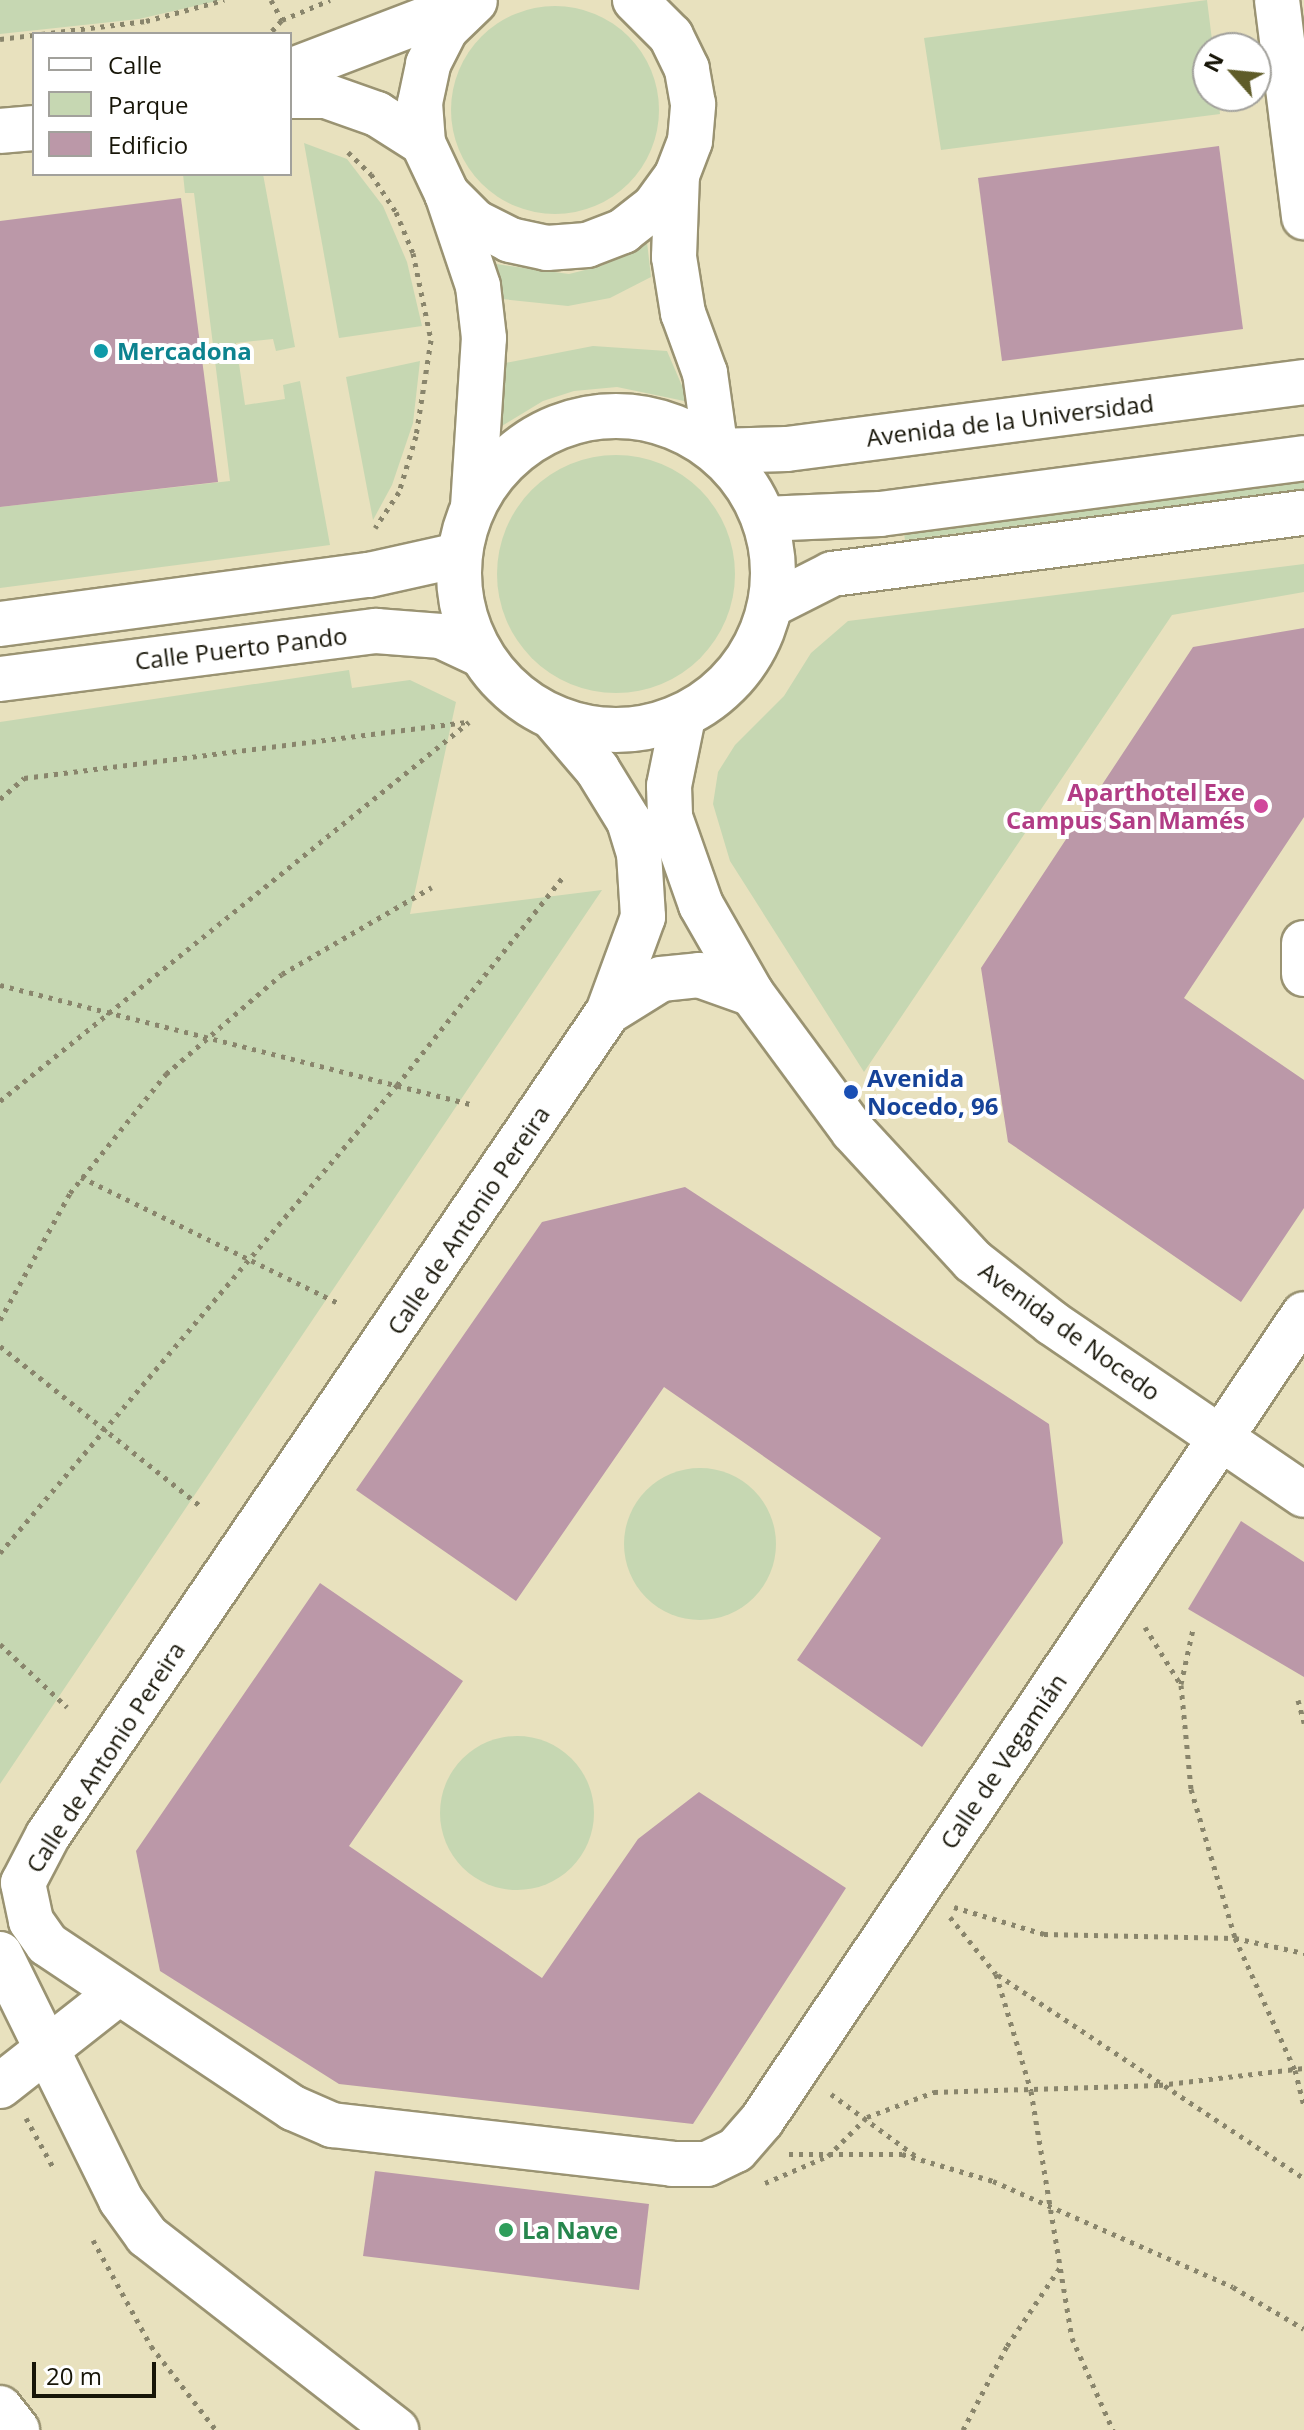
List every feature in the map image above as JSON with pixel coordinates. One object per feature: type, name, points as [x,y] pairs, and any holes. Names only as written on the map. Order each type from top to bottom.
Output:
[{"type":"street","points":[[292,70],[476,0]]},
{"type":"street","points":[[473,507],[493,473],[522,446],[556,427],[594,416],[634,416],[672,425],[716,451],[742,477],[764,519],[771,546],[771,605],[744,665],[717,695],[683,717],[642,731],[599,731],[555,720],[512,693],[479,654],[461,606],[459,555],[473,507],[484,338],[478,286],[447,194],[423,143],[420,103],[428,64],[446,29],[476,0]]},
{"type":"street","points":[[447,194],[475,222],[510,240],[547,248],[587,245],[623,231],[654,207],[677,175],[690,141],[693,104],[687,69],[664,18],[635,0]]},
{"type":"street","points":[[1277,0],[1304,217]]},
{"type":"street","points":[[292,96],[326,96],[377,114],[423,143]]},
{"type":"street","points":[[0,131],[32,128]]},
{"type":"street","points":[[677,175],[674,257],[683,313],[705,373],[716,451]]},
{"type":"street","name":"Avenida de la Universidad","points":[[716,451],[787,449],[1304,382]]},
{"type":"street","points":[[764,519],[880,514],[1304,458]]},
{"type":"street","points":[[771,605],[832,574],[1304,513]]},
{"type":"street","points":[[0,624],[369,575],[459,555]]},
{"type":"street","name":"Calle Puerto Pando","points":[[0,679],[376,631],[441,636],[479,654]]},
{"type":"street","name":"Avenida de Nocedo","points":[[683,717],[669,786],[670,817],[701,905],[752,994],[853,1131],[973,1261],[1052,1323],[1304,1495]]},
{"type":"street","name":"Calle de Antonio Pereira","points":[[555,720],[597,769],[629,821],[639,853],[643,917],[608,1012],[48,1835],[23,1883],[31,1921],[47,1944],[117,1994],[293,2108],[332,2125],[672,2164]]},
{"type":"street","points":[[1304,943],[1304,974]]},
{"type":"street","name":"Calle de Antonio Pereira","points":[[608,1012],[661,979],[699,975],[752,994]]},
{"type":"street","name":"Calle de Vegamián","points":[[672,2164],[707,2164],[736,2150],[762,2120],[1304,1314]]},
{"type":"street","points":[[0,1937],[2,1917],[23,1883]]},
{"type":"street","points":[[0,1954],[46,2054],[121,2200],[147,2236],[396,2430]]},
{"type":"street","points":[[12,2102],[46,2054],[117,1994]]},
{"type":"street","points":[[0,2408],[17,2430]]},
{"type":"path","points":[[57,32],[146,21],[224,0]]},
{"type":"path","points":[[271,0],[282,20]]},
{"type":"path","points":[[272,32],[282,20],[330,0]]},
{"type":"path","points":[[0,39],[32,35]]},
{"type":"path","points":[[340,147],[358,158],[396,212],[417,268],[431,340],[416,436],[399,492],[373,531]]},
{"type":"path","points":[[0,799],[24,778],[469,722],[107,1011],[0,1101]]},
{"type":"path","points":[[0,1553],[397,1085],[562,878]]},
{"type":"path","points":[[0,1320],[81,1177],[131,1111],[205,1037],[324,945],[432,887]]},
{"type":"path","points":[[0,985],[474,1105]]},
{"type":"path","points":[[81,1177],[340,1304]]},
{"type":"path","points":[[0,1346],[202,1507]]},
{"type":"path","points":[[1138,1616],[1181,1685]]},
{"type":"path","points":[[1193,1629],[1181,1685],[1191,1789],[1235,1938],[1295,2070],[1304,2107]]},
{"type":"path","points":[[0,1644],[67,1707]]},
{"type":"path","points":[[1298,1700],[1304,1723]]},
{"type":"path","points":[[938,1902],[1044,1934],[1235,1938],[1304,1953]]},
{"type":"path","points":[[948,1914],[996,1974],[1159,2085],[1304,2178]]},
{"type":"path","points":[[996,1974],[1031,2091],[1072,2338],[1113,2430]]},
{"type":"path","points":[[762,2185],[828,2156],[867,2117],[934,2092],[1159,2085],[1304,2068]]},
{"type":"path","points":[[829,2093],[867,2117],[921,2160]]},
{"type":"path","points":[[12,2102],[62,2183]]},
{"type":"path","points":[[786,2153],[828,2156],[902,2154],[993,2181],[1233,2287],[1304,2329]]},
{"type":"path","points":[[91,2236],[151,2346],[216,2430]]},
{"type":"path","points":[[963,2430],[1007,2346],[1062,2265]]},
{"type":"green space","points":[[0,0],[221,0],[139,19],[0,34]]},
{"type":"green space","points":[[1207,0],[1211,32],[1192,32],[1192,112],[1220,114],[941,150],[924,38]]},
{"type":"green space","points":[[555,6],[595,14],[628,37],[651,70],[659,110],[651,150],[628,183],[595,206],[555,214],[515,206],[482,183],[459,150],[451,110],[459,70],[482,37],[515,14]]},
{"type":"green space","points":[[304,143],[347,159],[383,206],[407,262],[422,326],[339,338]]},
{"type":"green space","points":[[183,176],[263,176],[295,347],[276,351],[273,339],[236,343],[245,405],[285,399],[283,385],[300,381],[330,545],[0,588],[0,507],[230,481],[194,193],[185,193]]},
{"type":"green space","points":[[647,242],[651,277],[610,298],[568,306],[502,299],[496,264],[569,274],[601,266]]},
{"type":"green space","points":[[593,346],[667,351],[689,402],[617,387],[574,391],[543,401],[497,429],[505,363]]},
{"type":"green space","points":[[420,361],[413,423],[392,485],[373,520],[346,377]]},
{"type":"green space","points":[[616,455],[661,464],[682,475],[700,490],[715,508],[726,529],[735,574],[726,619],[715,640],[700,658],[682,673],[661,684],[616,693],[571,684],[550,673],[532,658],[517,640],[506,619],[497,574],[506,529],[517,508],[532,490],[550,475],[571,464]]},
{"type":"green space","points":[[1304,480],[1304,489],[905,540],[904,533]]},
{"type":"green space","points":[[1304,564],[1304,592],[1172,615],[864,1072],[730,861],[713,804],[718,772],[735,745],[784,696],[811,653],[848,621]]},
{"type":"green space","points":[[349,670],[352,688],[410,680],[456,702],[410,914],[602,890],[0,1784],[0,722]]},
{"type":"green space","points":[[700,1468],[729,1473],[754,1490],[771,1515],[776,1544],[771,1573],[754,1598],[729,1615],[700,1620],[671,1615],[646,1598],[629,1573],[624,1544],[629,1515],[646,1490],[671,1473]]},
{"type":"green space","points":[[517,1736],[546,1742],[571,1759],[588,1784],[594,1813],[588,1842],[571,1867],[546,1884],[517,1890],[488,1884],[463,1867],[446,1842],[440,1813],[446,1784],[463,1759],[488,1742]]},
{"type":"building","points":[[1219,146],[1243,329],[1002,361],[978,178]]},
{"type":"building","name":"Mercadona","points":[[181,198],[218,482],[0,507],[0,221]]},
{"type":"building","points":[[1304,628],[1304,817],[1184,998],[1304,1080],[1304,1208],[1241,1302],[1008,1142],[981,968],[1193,647]]},
{"type":"building","points":[[685,1187],[1049,1424],[1063,1543],[922,1747],[797,1660],[881,1538],[664,1387],[516,1601],[356,1490],[542,1222]]},
{"type":"building","points":[[1241,1521],[1304,1562],[1304,1677],[1188,1609]]},
{"type":"building","points":[[320,1583],[463,1681],[349,1846],[542,1978],[638,1839],[699,1792],[846,1888],[693,2124],[339,2084],[160,1971],[136,1851]]},
{"type":"building","name":"La Nave","points":[[375,2171],[649,2204],[639,2290],[363,2256]]},
{"type":"place","name":"Mercadona","points":[[101,351]]},
{"type":"place","name":"Aparthotel Exe Campus San Mamés","points":[[1261,806]]},
{"type":"place","name":"Avenida Nocedo, 96","points":[[851,1092]]},
{"type":"place","name":"La Nave","points":[[506,2230]]}]
